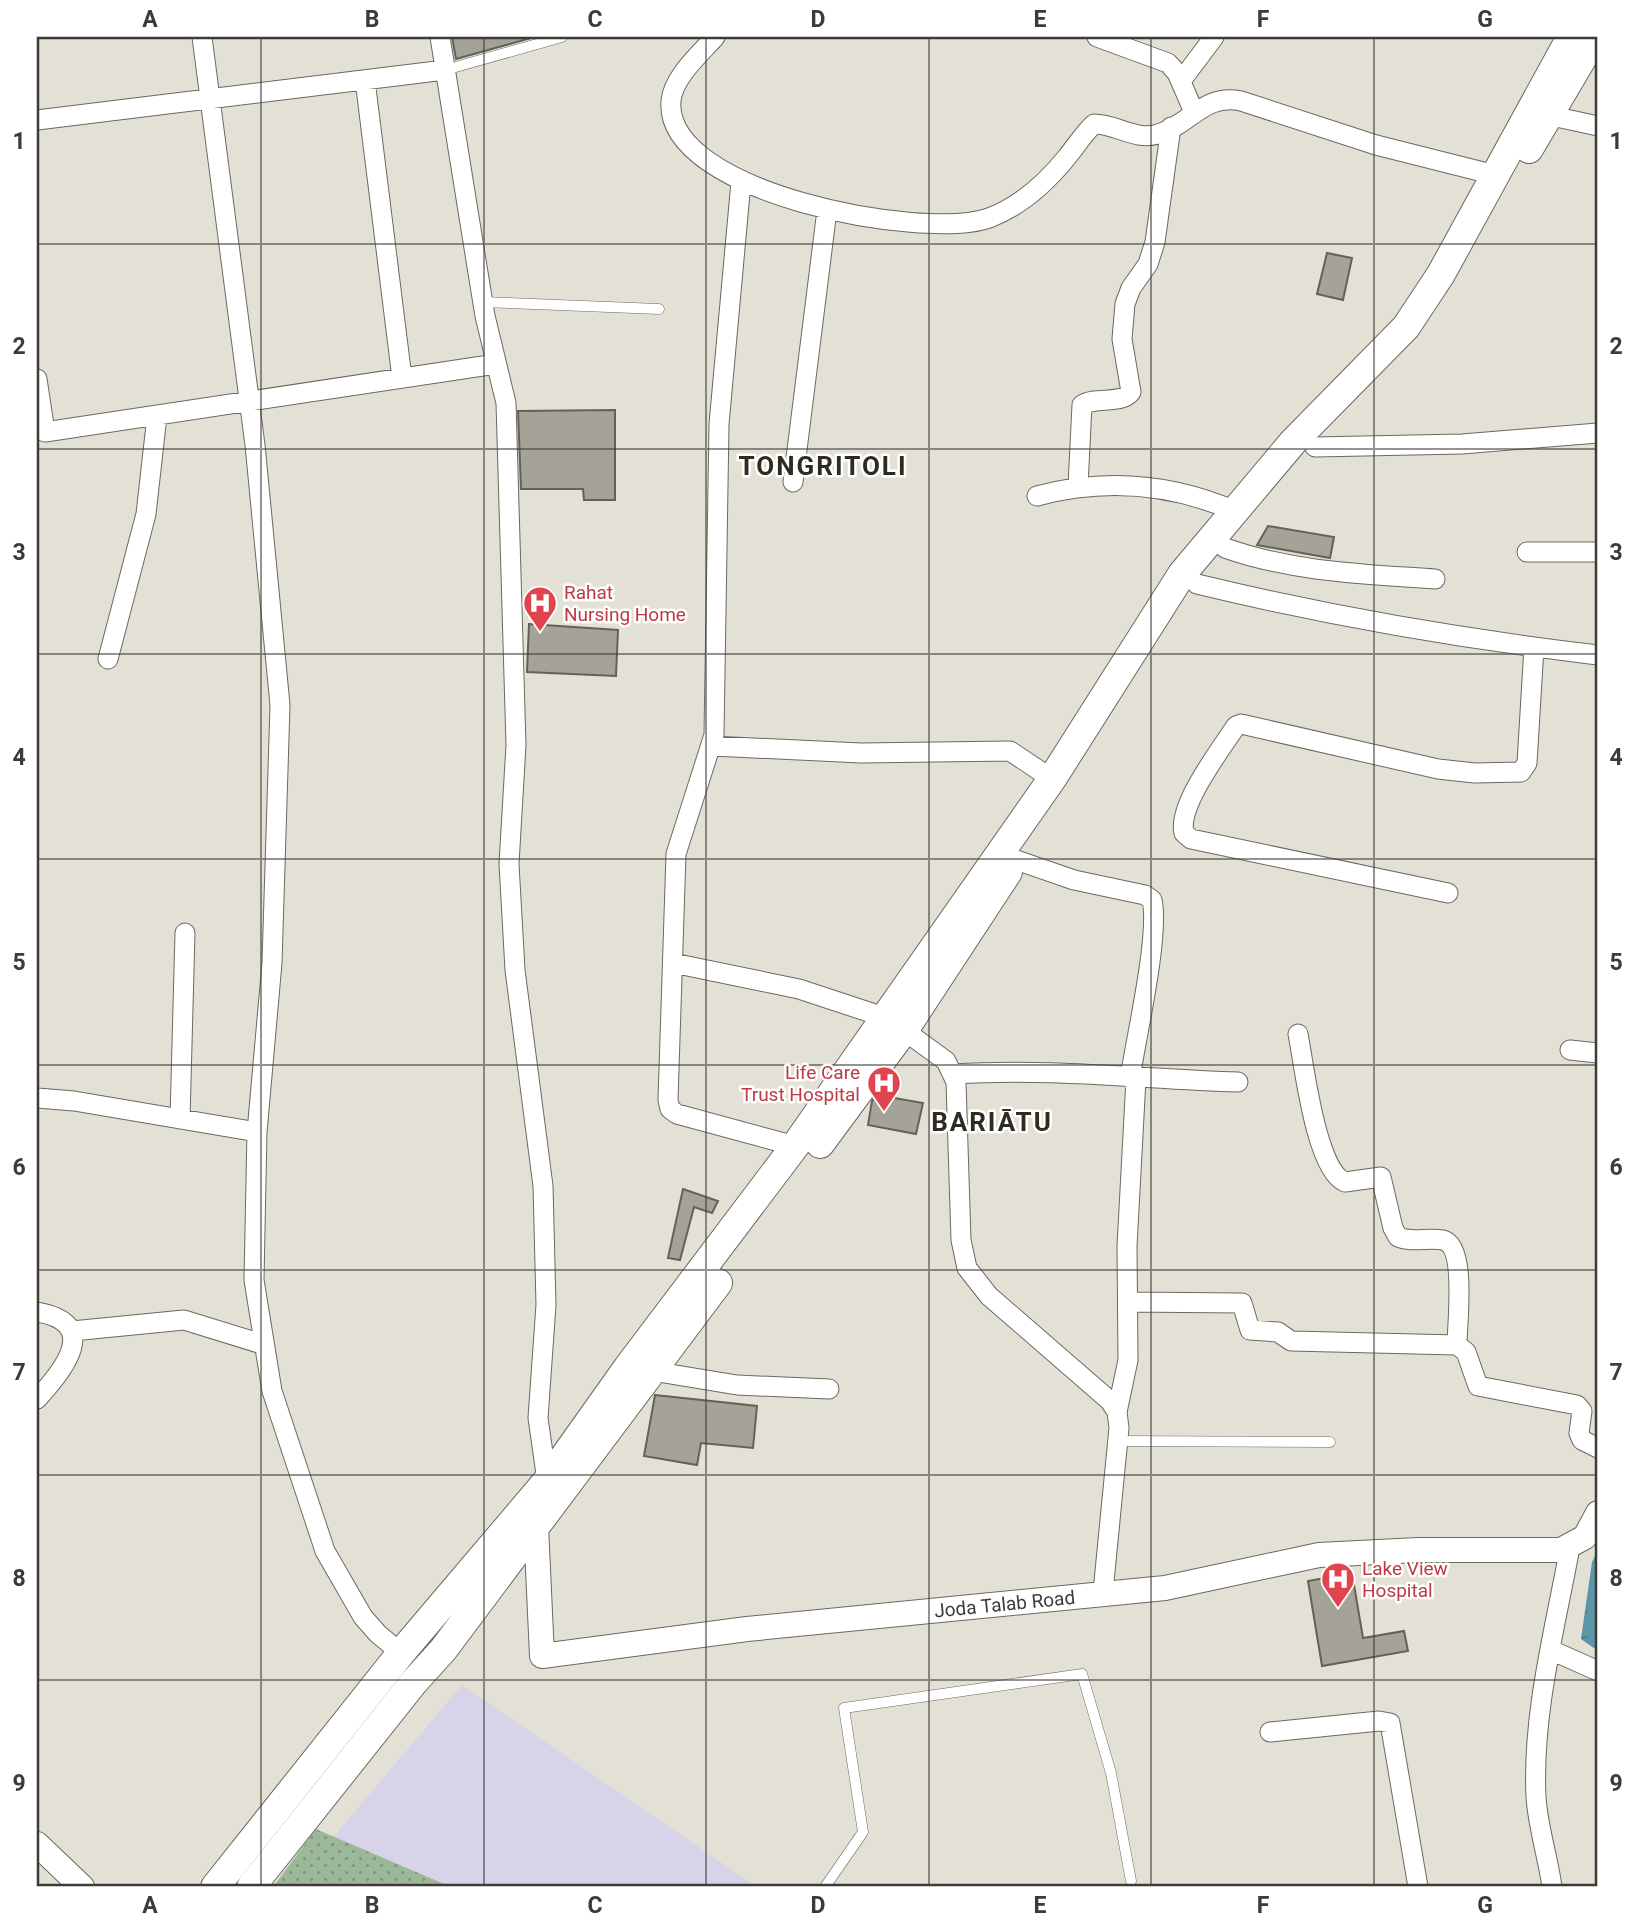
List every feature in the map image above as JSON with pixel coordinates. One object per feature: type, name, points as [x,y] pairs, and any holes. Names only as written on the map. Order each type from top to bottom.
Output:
[{"type":"main road","points":[[215,1887],[401,1653],[531,1517],[652,1371],[896,1023],[1016,860],[1197,584],[1253,512],[1408,350],[1540,114],[1571,37]]},
{"type":"main road","points":[[251,1887],[414,1682],[443,1650],[531,1517],[547,1481],[628,1367],[795,1146],[896,1023],[996,856],[1052,779],[1176,584],[1293,442],[1406,327],[1441,274],[1495,175],[1595,37]]},
{"type":"street","points":[[202,37],[249,401],[282,744],[272,963],[257,1132],[253,1266],[262,1345],[284,1436],[326,1550],[363,1617],[401,1653]]},
{"type":"street","points":[[440,37],[482,302],[506,403],[516,745],[509,864],[515,971],[543,1186],[546,1305],[538,1419],[547,1481]]},
{"type":"street","points":[[715,37],[676,85],[671,100],[671,116],[694,149],[741,182],[827,210],[866,219],[925,225],[977,221],[1002,212],[1035,192],[1094,124],[1146,136],[1171,127],[1213,102],[1231,99],[1376,145],[1495,175]]},
{"type":"street","points":[[1097,37],[1168,63],[1181,81],[1194,112]]},
{"type":"street","points":[[1181,81],[1214,37]]},
{"type":"street","points":[[37,120],[445,69]]},
{"type":"street","points":[[365,80],[402,378]]},
{"type":"street","points":[[1540,114],[1598,126]]},
{"type":"street","points":[[1079,486],[1082,405],[1089,401],[1125,397],[1131,392],[1122,345],[1125,304],[1131,288],[1148,264],[1155,242],[1171,127]]},
{"type":"street","points":[[741,182],[719,424],[712,746],[686,814],[676,854],[670,1109],[677,1114],[795,1146]]},
{"type":"street","points":[[793,482],[827,210]]},
{"type":"street","points":[[37,379],[45,432],[496,364]]},
{"type":"street","points":[[108,659],[146,514],[157,416]]},
{"type":"street","points":[[1315,447],[1462,444],[1598,433]]},
{"type":"street","points":[[1037,496],[1079,486],[1185,492],[1237,512]]},
{"type":"street","points":[[1225,548],[1274,563],[1317,570],[1435,579]]},
{"type":"street","points":[[1527,552],[1598,552]]},
{"type":"street","points":[[1197,584],[1294,607],[1534,648],[1598,655]]},
{"type":"street","points":[[1448,892],[1191,839],[1182,830],[1184,821],[1203,776],[1236,726],[1241,724],[1438,769],[1475,773],[1521,772],[1527,763],[1534,648]]},
{"type":"street","points":[[712,746],[861,753],[1010,751],[1052,779]]},
{"type":"street","points":[[1016,860],[1074,880],[1145,895],[1152,900],[1148,960],[1133,1078],[1128,1360],[1117,1412],[1117,1441],[1103,1592]]},
{"type":"street","points":[[180,1119],[185,933]]},
{"type":"street","points":[[673,963],[799,989],[896,1023],[938,1053],[954,1074],[957,1093],[961,1240],[967,1269],[989,1296],[1104,1396],[1117,1412]]},
{"type":"street","points":[[1298,1034],[1314,1119],[1321,1144],[1338,1178],[1350,1182],[1381,1177],[1392,1228],[1398,1237],[1445,1241],[1454,1248],[1458,1267],[1457,1345]]},
{"type":"street","points":[[1570,1050],[1598,1053]]},
{"type":"street","points":[[954,1074],[1033,1070],[1133,1078],[1238,1082]]},
{"type":"street","points":[[37,1098],[257,1132]]},
{"type":"street","points":[[1128,1302],[1242,1303],[1250,1330],[1278,1332],[1292,1341],[1457,1345],[1466,1352],[1478,1386],[1577,1405],[1582,1410],[1579,1433],[1582,1440],[1598,1448]]},
{"type":"street","points":[[37,1312],[62,1318],[72,1331],[72,1349],[62,1368],[37,1399]]},
{"type":"street","points":[[72,1331],[184,1320],[262,1345]]},
{"type":"street","points":[[652,1371],[737,1385],[829,1389]]},
{"type":"street","points":[[1552,1887],[1539,1825],[1536,1777],[1542,1702],[1570,1547],[1585,1537],[1598,1513]]},
{"type":"street","name":"Joda Talab Road","points":[[531,1517],[542,1656],[747,1629],[1175,1586],[1319,1555],[1418,1550],[1548,1551],[1570,1547]]},
{"type":"street","points":[[1551,1650],[1598,1671]]},
{"type":"street","points":[[1270,1732],[1379,1721],[1390,1723],[1418,1887]]},
{"type":"street","points":[[37,1844],[82,1887]]},
{"type":"lane","points":[[445,69],[562,37]]},
{"type":"lane","points":[[482,302],[659,309]]},
{"type":"lane","points":[[1117,1441],[1330,1441]]},
{"type":"lane","points":[[825,1887],[863,1832],[844,1708],[1082,1674],[1111,1773],[1131,1881]]},
{"type":"shaded area","points":[[462,1685],[757,1887],[291,1887]]},
{"type":"green space","points":[[316,1829],[451,1887],[273,1887]]},
{"type":"water","points":[[1598,1550],[1598,1651],[1581,1639],[1592,1562]]},
{"type":"building","points":[[452,37],[530,37],[531,38],[456,59]]},
{"type":"building","points":[[1327,253],[1352,258],[1343,300],[1317,294]]},
{"type":"building","points":[[615,410],[615,500],[584,500],[583,489],[521,489],[518,411]]},
{"type":"building","points":[[1268,526],[1334,537],[1330,558],[1257,545]]},
{"type":"building","points":[[529,624],[618,630],[616,676],[527,672]]},
{"type":"building","points":[[877,1095],[923,1103],[916,1134],[868,1125],[872,1101]]},
{"type":"building","points":[[683,1189],[718,1201],[712,1213],[694,1207],[680,1260],[668,1258]]},
{"type":"building","points":[[655,1395],[757,1406],[753,1448],[701,1443],[697,1465],[644,1456]]},
{"type":"building","points":[[1352,1573],[1363,1638],[1404,1631],[1408,1651],[1322,1666],[1308,1581]]},
{"type":"place","name":"Rahat Nursing Home","points":[[540,633]]},
{"type":"place","name":"Life Care Trust Hospital","points":[[884,1113]]},
{"type":"place","name":"Lake View Hospital","points":[[1338,1609]]},
{"type":"district","name":"TONGRITOLI","points":[[823,466]]},
{"type":"district","name":"BARIĀTU","points":[[992,1122]]}]
